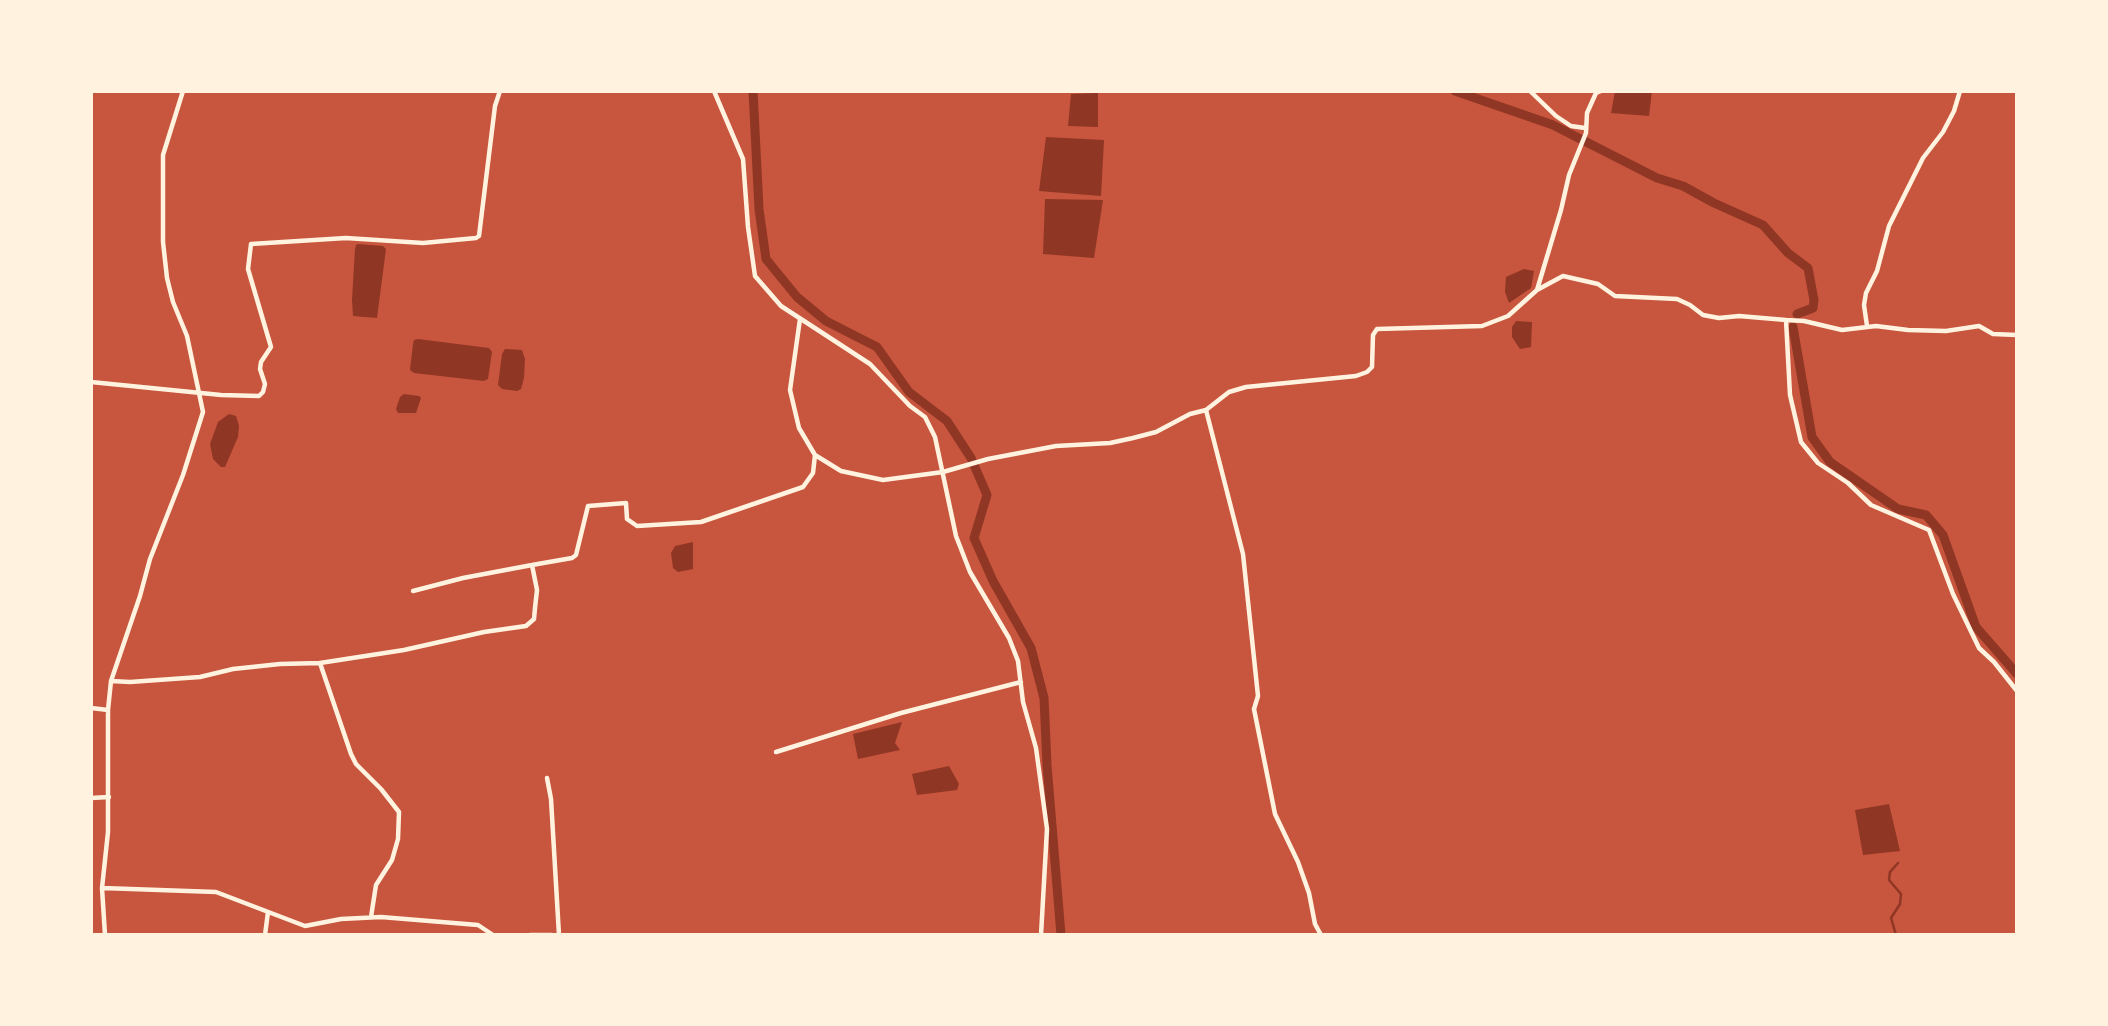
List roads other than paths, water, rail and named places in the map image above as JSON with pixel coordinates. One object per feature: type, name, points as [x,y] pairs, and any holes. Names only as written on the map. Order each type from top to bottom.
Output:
[{"type":"street","points":[[105,935],[102,888],[108,832],[108,710],[111,681],[140,596],[149,559],[179,486],[203,412],[187,336],[173,302],[167,278],[163,243],[163,155],[183,91]]},
{"type":"street","points":[[91,382],[259,396],[265,384],[260,369],[261,362],[271,347],[248,269],[250,244],[345,238],[412,243],[476,239],[479,236],[495,106],[500,91]]},
{"type":"street","points":[[714,91],[743,159],[755,276],[781,306],[870,364],[910,406],[925,416],[935,437],[956,536],[970,572],[1009,638],[1018,661],[1023,702],[1036,748],[1046,829],[1041,935]]},
{"type":"street","points":[[1530,91],[1556,116],[1571,125],[1585,128]]},
{"type":"street","points":[[1537,290],[1569,174],[1586,133],[1587,113],[1596,93],[1601,91]]},
{"type":"street","points":[[1867,326],[1864,305],[1866,293],[1877,271],[1889,226],[1923,158],[1943,132],[1954,111],[1960,91]]},
{"type":"street","points":[[800,319],[790,390],[799,428],[815,455],[841,471],[883,480],[943,472],[988,459],[1056,446],[1110,443],[1133,438],[1156,432],[1190,414],[1206,410],[1229,392],[1245,387],[1321,381],[1367,372],[1372,367],[1373,335],[1377,329],[1482,326],[1508,316],[1537,290],[1563,276],[1598,284],[1615,296],[1677,299],[1703,315],[1719,318],[1739,316],[1804,321],[1842,330],[1867,326],[1937,331],[1979,326],[1993,334],[2017,335]]},
{"type":"street","points":[[1786,320],[1790,395],[1801,442],[1818,463],[1848,483],[1871,505],[1929,530],[1953,594],[1979,648],[2017,691]]},
{"type":"street","points":[[1206,410],[1243,554],[1258,696],[1254,709],[1275,814],[1309,893],[1315,923],[1321,935]]},
{"type":"street","points":[[413,591],[463,578],[572,558],[576,555],[587,506],[626,503],[627,519],[636,526],[701,522],[803,487],[813,473],[815,455]]},
{"type":"street","points":[[111,681],[158,681],[201,677],[233,669],[320,663],[526,626],[534,619],[536,608],[537,590],[532,565]]},
{"type":"street","points":[[320,663],[356,764],[399,811],[398,839],[392,860],[376,885],[371,917]]},
{"type":"street","points":[[776,752],[901,713],[1020,682]]},
{"type":"street","points":[[91,708],[108,710]]},
{"type":"street","points":[[547,778],[551,799],[559,935]]},
{"type":"street","points":[[91,798],[109,797]]},
{"type":"street","points":[[102,888],[216,892],[305,926],[371,917],[478,925],[493,935]]},
{"type":"street","points":[[265,935],[268,912]]},
{"type":"street","points":[[530,935],[552,935]]},
{"type":"waterway","points":[[753,91],[759,209],[766,259],[797,297],[826,321],[877,347],[909,392],[947,421],[971,458],[987,495],[974,538],[993,581],[1031,648],[1044,698],[1061,935]]},
{"type":"waterway","points":[[1455,91],[1553,125],[1657,178],[1683,186],[1763,225],[1788,253],[1808,268],[1813,308],[1797,314]]},
{"type":"waterway","points":[[1793,327],[1812,437],[1830,462],[1898,509],[1926,515],[1943,535],[1976,627],[2017,674]]},
{"type":"waterway","points":[[1896,935],[1891,918],[1900,904],[1901,894],[1889,880],[1890,872],[1898,863]]}]
